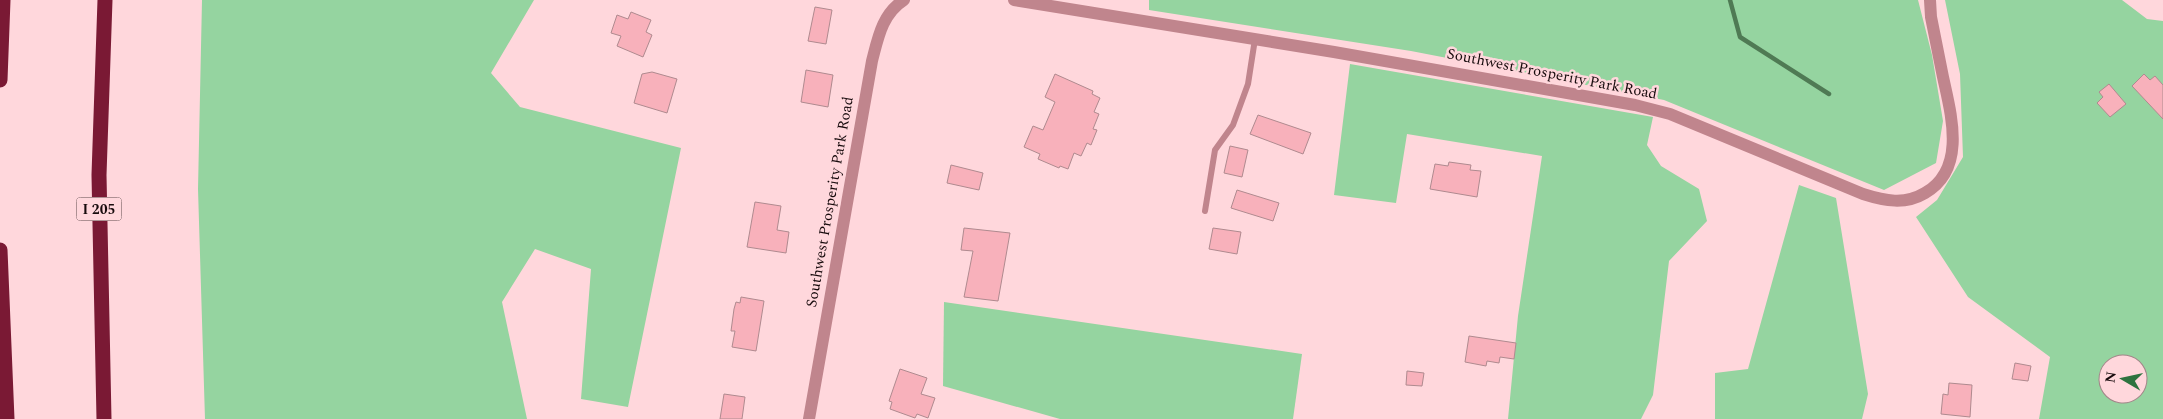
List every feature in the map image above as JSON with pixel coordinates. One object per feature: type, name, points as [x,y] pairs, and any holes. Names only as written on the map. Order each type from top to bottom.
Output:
[{"type":"highway","points":[[0,80],[3,0]]},
{"type":"highway","name":"I 205","points":[[104,0],[99,175],[100,298],[104,419]]},
{"type":"highway","points":[[0,250],[7,419]]},
{"type":"street","name":"Southwest Prosperity Park Road","points":[[809,419],[878,35],[887,16],[904,0]]},
{"type":"street","name":"Southwest Prosperity Park Road","points":[[1014,0],[1255,39],[1635,105],[1670,114],[1863,194],[1881,200],[1900,201],[1917,197],[1931,189],[1944,174],[1951,156],[1953,130],[1931,17],[1930,0]]},
{"type":"lane","points":[[1205,211],[1215,150],[1233,125],[1248,84],[1255,39]]},
{"type":"green space","points":[[202,0],[534,0],[491,73],[520,107],[681,148],[628,407],[581,399],[591,269],[535,249],[502,302],[527,419],[205,419],[198,189]]},
{"type":"green space","points":[[1149,0],[1918,0],[1932,55],[1943,121],[1936,163],[1884,190],[1664,100],[1411,51],[1149,10]]},
{"type":"green space","points":[[1945,0],[2122,0],[2147,19],[2163,21],[2163,419],[2039,419],[2050,357],[1968,297],[1916,217],[1937,200],[1963,157],[1960,74]]},
{"type":"green space","points":[[1350,64],[1653,117],[1647,145],[1661,166],[1699,189],[1707,221],[1669,261],[1653,395],[1641,419],[1508,419],[1518,316],[1542,156],[1407,134],[1396,203],[1334,195]]},
{"type":"green space","points":[[1799,185],[1836,198],[1868,394],[1862,419],[1715,419],[1715,373],[1748,369]]},
{"type":"green space","points":[[944,302],[1302,354],[1293,419],[1060,419],[943,386]]},
{"type":"building","points":[[815,7],[832,10],[826,44],[808,41]]},
{"type":"building","points":[[631,12],[651,20],[646,32],[652,35],[643,57],[617,46],[621,36],[611,33],[617,15],[628,19]]},
{"type":"building","points":[[806,70],[833,75],[828,107],[801,102]]},
{"type":"building","points":[[652,72],[677,79],[667,113],[634,103],[642,74]]},
{"type":"building","points":[[1055,74],[1093,91],[1092,94],[1100,98],[1094,112],[1099,114],[1093,129],[1097,130],[1091,145],[1087,143],[1081,156],[1074,153],[1068,169],[1060,166],[1059,168],[1038,159],[1040,154],[1024,147],[1033,126],[1043,130],[1055,102],[1045,97]]},
{"type":"building","points":[[2144,74],[2150,80],[2155,76],[2163,85],[2163,119],[2132,86]]},
{"type":"building","points":[[2109,84],[2126,104],[2110,117],[2097,103],[2103,97],[2099,92]]},
{"type":"building","points":[[1258,115],[1311,133],[1303,154],[1250,134]]},
{"type":"building","points":[[1230,146],[1248,150],[1242,177],[1224,173]]},
{"type":"building","points":[[1449,162],[1471,165],[1470,170],[1481,171],[1477,197],[1430,189],[1435,164],[1448,166]]},
{"type":"building","points":[[951,165],[983,173],[979,190],[947,183]]},
{"type":"building","points":[[1237,190],[1279,203],[1273,221],[1231,208]]},
{"type":"building","points":[[755,202],[781,206],[777,230],[789,232],[786,253],[747,247]]},
{"type":"building","points":[[964,228],[1010,233],[998,301],[964,297],[973,251],[961,250]]},
{"type":"building","points":[[1213,228],[1241,232],[1237,254],[1209,249]]},
{"type":"building","points":[[741,297],[764,301],[756,351],[732,347],[735,331],[731,331],[734,309],[736,302],[740,303]]},
{"type":"building","points":[[1469,336],[1516,343],[1514,359],[1500,357],[1499,363],[1487,361],[1486,366],[1465,362]]},
{"type":"building","points":[[2015,363],[2031,366],[2028,381],[2012,379]]},
{"type":"building","points":[[900,369],[927,378],[921,394],[935,398],[928,418],[917,414],[915,418],[890,409],[892,402],[889,401]]},
{"type":"building","points":[[1407,371],[1424,373],[1422,386],[1406,385]]},
{"type":"building","points":[[1949,383],[1972,385],[1970,417],[1941,414],[1943,394],[1948,395]]},
{"type":"building","points":[[724,394],[745,397],[742,419],[720,419]]},
{"type":"waterway","points":[[1730,0],[1740,37],[1829,94]]}]
